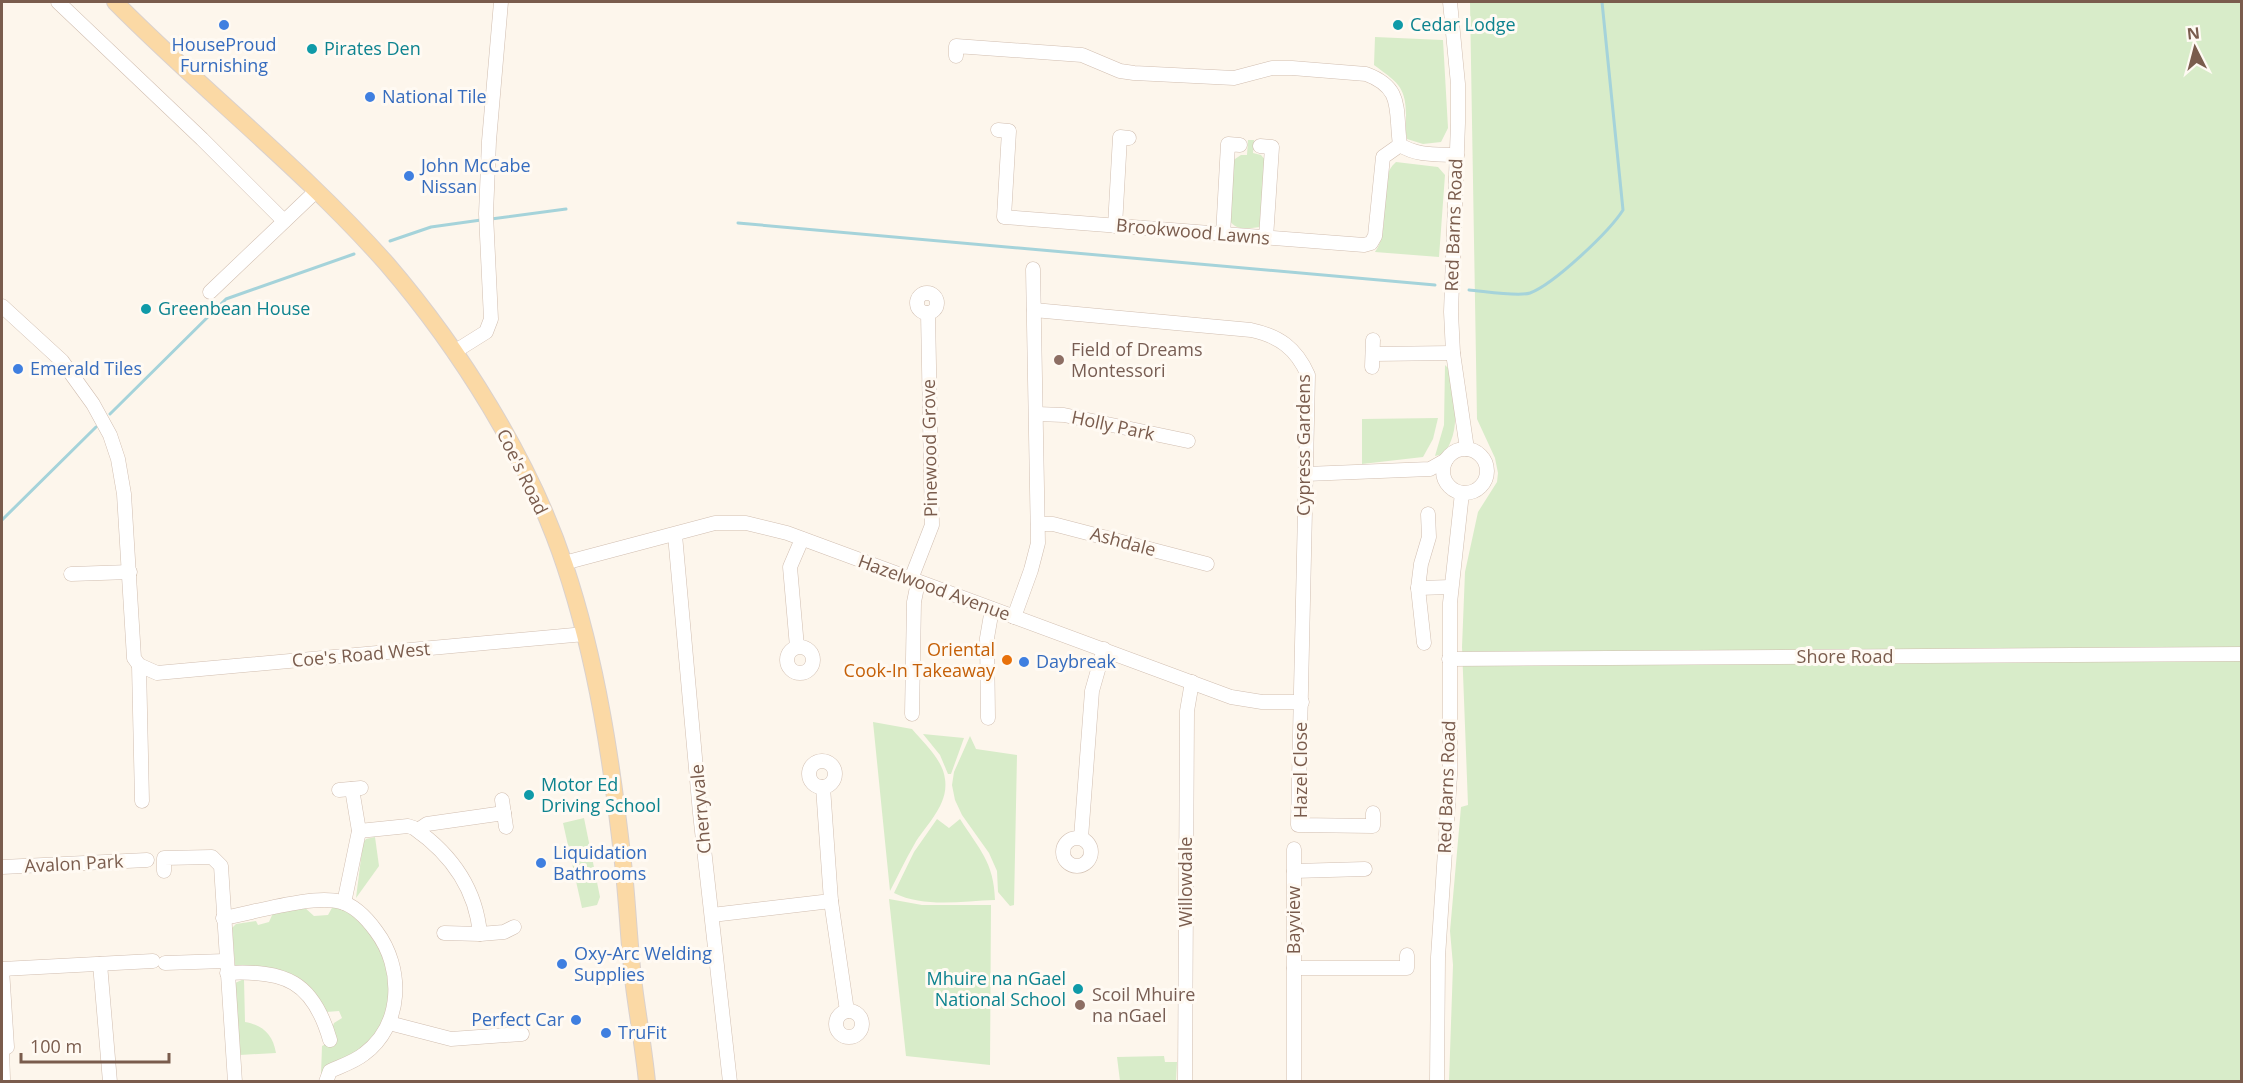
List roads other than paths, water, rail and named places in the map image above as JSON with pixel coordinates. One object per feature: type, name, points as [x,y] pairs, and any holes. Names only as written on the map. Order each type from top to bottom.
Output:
[{"type":"main road","name":"Coe's Road","points":[[115,2],[315,192],[386,264],[454,352],[506,437],[532,489],[564,563],[585,634],[601,709],[623,862],[635,993],[647,1082]]},
{"type":"street","points":[[58,2],[202,139],[284,221]]},
{"type":"street","points":[[454,352],[486,333],[491,319],[487,220],[489,141],[501,2]]},
{"type":"street","name":"Red Barns Road","points":[[1450,2],[1458,84],[1452,250],[1453,353],[1467,449]]},
{"type":"street","points":[[956,56],[956,46],[1082,55],[1120,71],[1207,77],[1234,78],[1272,68],[1366,74],[1385,83],[1395,95],[1400,144],[1416,152],[1457,155]]},
{"type":"street","name":"Brookwood Lawns","points":[[998,130],[1009,131],[1004,217],[1364,245],[1371,243],[1375,236],[1383,157],[1400,144]]},
{"type":"street","points":[[1115,226],[1120,137],[1129,138]]},
{"type":"street","points":[[1223,235],[1228,144],[1240,145]]},
{"type":"street","points":[[1260,146],[1272,147],[1266,238]]},
{"type":"street","points":[[210,292],[315,192]]},
{"type":"street","points":[[1014,617],[1038,543],[1037,414],[1031,268]]},
{"type":"street","points":[[2,306],[62,361],[102,418],[118,459],[130,572],[134,658],[139,665],[142,801]]},
{"type":"street","name":"Cypress Gardens","points":[[1034,310],[1251,330],[1269,334],[1283,341],[1302,362],[1308,375],[1302,702]]},
{"type":"street","name":"Pinewood Grove","points":[[910,714],[914,581],[932,525],[928,313]]},
{"type":"street","points":[[1373,354],[1453,353]]},
{"type":"street","name":"Holly Park","points":[[1037,414],[1064,415],[1188,441]]},
{"type":"street","points":[[1306,474],[1430,469],[1446,460],[1454,452],[1467,449],[1473,450],[1484,459],[1488,473],[1482,486],[1462,493],[1450,487],[1443,469],[1446,460]]},
{"type":"street","points":[[1430,469],[1445,479]]},
{"type":"street","name":"Red Barns Road","points":[[1437,1082],[1438,957],[1450,775],[1450,587],[1462,493]]},
{"type":"street","points":[[1424,643],[1418,588],[1421,564],[1429,537],[1425,514]]},
{"type":"street","name":"Hazelwood Avenue","points":[[564,563],[729,522],[767,527],[1232,697],[1262,702],[1302,702]]},
{"type":"street","name":"Ashdale","points":[[1038,524],[1053,524],[1207,564]]},
{"type":"street","name":"Cherryvale","points":[[675,535],[700,813],[730,1082]]},
{"type":"street","points":[[797,647],[790,567],[802,539]]},
{"type":"street","points":[[71,574],[130,572]]},
{"type":"street","points":[[1418,588],[1450,587]]},
{"type":"street","points":[[988,718],[987,638],[992,609]]},
{"type":"street","name":"Coe's Road West","points":[[139,665],[157,674],[585,634]]},
{"type":"street","points":[[1081,838],[1092,691],[1104,649]]},
{"type":"street","name":"Shore Road","points":[[1449,658],[2241,654]]},
{"type":"street","name":"Willowdale","points":[[1185,1082],[1187,711],[1192,682]]},
{"type":"street","name":"Hazel Close","points":[[1302,702],[1298,825],[1373,826],[1373,813]]},
{"type":"street","points":[[823,787],[831,901],[847,1011]]},
{"type":"street","points":[[344,903],[359,831],[351,789]]},
{"type":"street","points":[[421,832],[421,828],[427,824],[503,807],[506,827]]},
{"type":"street","points":[[359,831],[408,826],[421,832],[457,869],[468,886],[475,899],[480,934]]},
{"type":"street","points":[[1294,849],[1294,871]]},
{"type":"street","points":[[164,872],[164,858],[212,857],[218,860],[221,866],[235,1082]]},
{"type":"street","name":"Avalon Park","points":[[2,867],[147,860]]},
{"type":"street","name":"Bayview","points":[[1294,1082],[1294,871],[1365,869]]},
{"type":"street","points":[[712,915],[831,901]]},
{"type":"street","points":[[223,918],[303,902],[344,903],[368,920],[382,939],[393,963],[396,995],[389,1023],[379,1039],[364,1054],[330,1071],[326,1082]]},
{"type":"street","points":[[444,933],[504,932],[513,927]]},
{"type":"street","points":[[3,1079],[2,1050],[7,1047],[2,969],[159,962],[270,972],[292,982],[330,1018],[330,1040]]},
{"type":"street","points":[[100,964],[110,1082]]},
{"type":"street","name":"Bayview","points":[[1294,968],[1407,968]]},
{"type":"street","points":[[389,1023],[408,1030],[451,1039],[522,1034]]},
{"type":"waterway","points":[[1469,290],[1525,294],[1540,288],[1580,256],[1606,231],[1623,210],[1602,2]]},
{"type":"waterway","points":[[491,219],[566,209]]},
{"type":"waterway","points":[[390,241],[431,227],[481,220]]},
{"type":"waterway","points":[[738,223],[1435,285]]},
{"type":"waterway","points":[[110,414],[226,299],[354,254]]},
{"type":"waterway","points":[[2,520],[96,427]]},
{"type":"place","name":"HouseProud Furnishing","points":[[224,25]]},
{"type":"place","name":"Cedar Lodge","points":[[1398,25]]},
{"type":"place","name":"Pirates Den","points":[[312,49]]},
{"type":"place","name":"National Tile","points":[[370,97]]},
{"type":"place","name":"John McCabe Nissan","points":[[409,176]]},
{"type":"place","name":"Greenbean House","points":[[146,309]]},
{"type":"place","name":"Field of Dreams Montessori","points":[[1059,360]]},
{"type":"place","name":"Emerald Tiles","points":[[18,369]]},
{"type":"place","name":"Oriental Cook-In Takeaway","points":[[1007,660]]},
{"type":"place","name":"Daybreak","points":[[1024,662]]},
{"type":"place","name":"Motor Ed Driving School","points":[[529,795]]},
{"type":"place","name":"Liquidation Bathrooms","points":[[541,863]]},
{"type":"place","name":"Oxy-Arc Welding Supplies","points":[[562,964]]},
{"type":"place","name":"Mhuire na nGael National School","points":[[1078,989]]},
{"type":"place","name":"Scoil Mhuire na nGael","points":[[1080,1005]]},
{"type":"place","name":"Perfect Car","points":[[576,1020]]},
{"type":"place","name":"TruFit","points":[[606,1033]]}]
